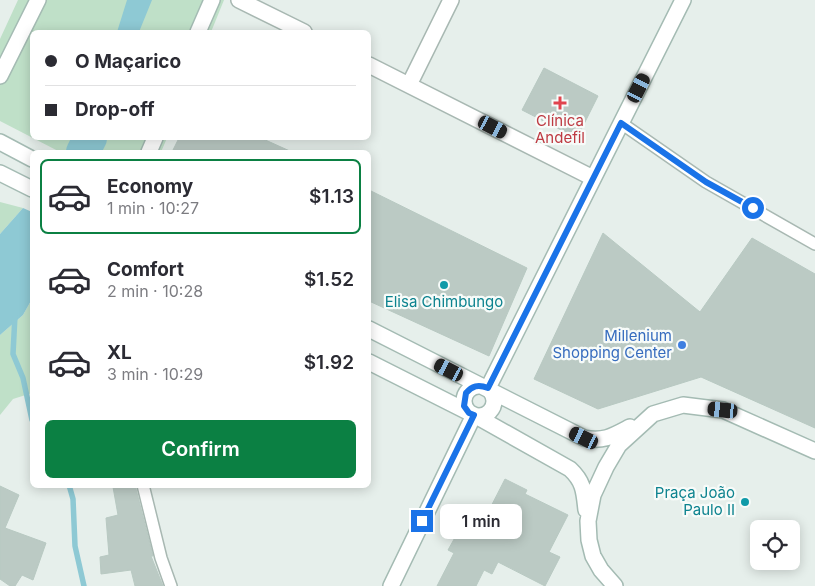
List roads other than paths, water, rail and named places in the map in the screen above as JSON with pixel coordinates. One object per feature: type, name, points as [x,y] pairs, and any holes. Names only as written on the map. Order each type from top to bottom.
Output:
[{"type":"street","points":[[0,76],[38,0]]},
{"type":"street","points":[[199,30],[212,0]]},
{"type":"street","points":[[239,0],[300,30]]},
{"type":"street","points":[[409,85],[451,0]]},
{"type":"street","points":[[488,388],[683,0]]},
{"type":"street","points":[[371,66],[593,178]]},
{"type":"street","points":[[0,142],[30,158]]},
{"type":"street","points":[[0,173],[29,187]]},
{"type":"street","points":[[371,330],[584,438],[596,440],[610,438],[653,414],[683,405],[723,410],[815,451]]},
{"type":"street","points":[[371,363],[474,415],[570,469],[578,478],[584,491],[589,540],[593,556],[601,570],[615,586]]},
{"type":"street","points":[[473,387],[488,388],[493,394],[493,408],[482,416],[474,415],[469,413],[464,406],[466,393],[473,387]]},
{"type":"street","points":[[589,540],[588,521],[592,495],[606,467],[619,445],[653,414]]},
{"type":"street","points":[[391,586],[474,415]]},
{"type":"lane","points":[[621,123],[706,182],[815,244]]},
{"type":"lane","points":[[145,488],[161,558],[171,586]]},
{"type":"water","points":[[127,0],[152,0],[140,30],[118,30]]},
{"type":"water","points":[[23,208],[30,211],[30,303],[23,315],[0,335],[0,234]]},
{"type":"waterway","points":[[84,150],[89,140]]},
{"type":"waterway","points":[[15,315],[13,354],[23,378],[30,411]]},
{"type":"waterway","points":[[70,488],[73,499],[75,546],[84,586]]},
{"type":"place","name":"Clínica Andefil","points":[[560,103]]},
{"type":"place","name":"Elisa Chimbungo","points":[[444,285]]},
{"type":"place","name":"Millenium Shopping Center","points":[[682,345]]},
{"type":"place","name":"Praça João Paulo II","points":[[745,502]]}]
